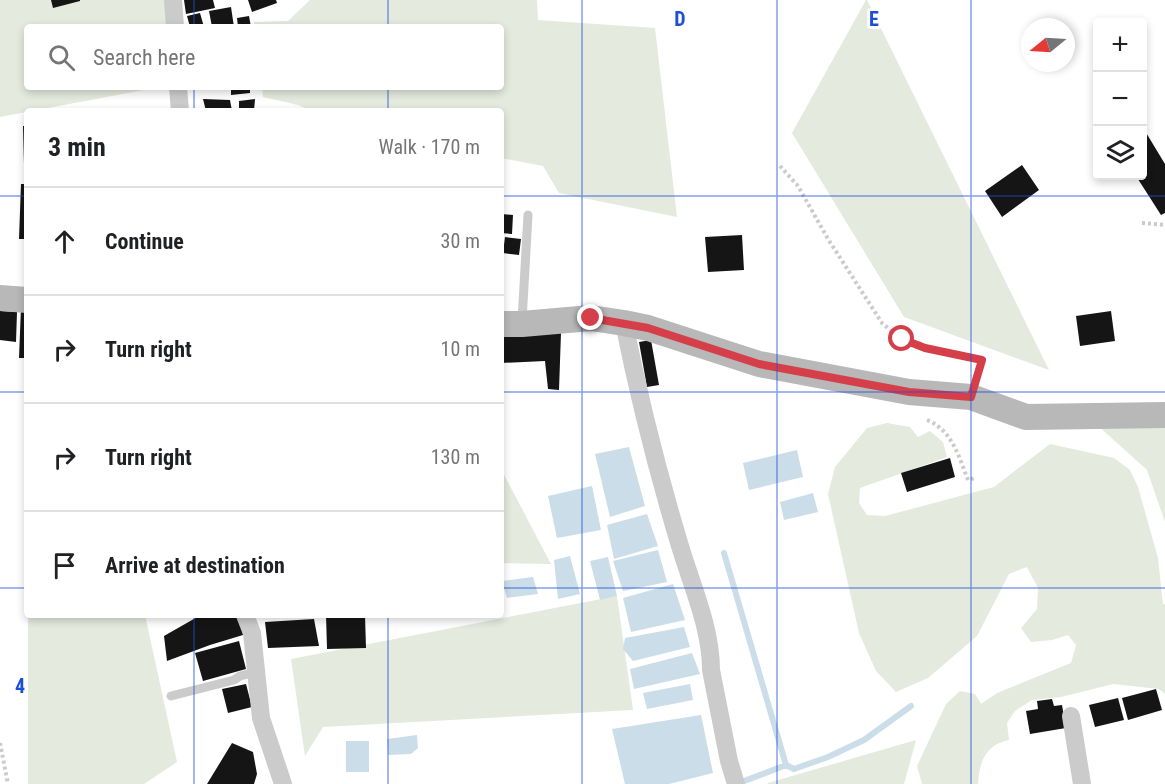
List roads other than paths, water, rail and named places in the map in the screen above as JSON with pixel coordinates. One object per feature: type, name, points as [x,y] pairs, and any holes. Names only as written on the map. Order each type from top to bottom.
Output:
[{"type":"main road","points":[[0,298],[24,300]]},
{"type":"main road","points":[[512,324],[591,318],[624,323],[648,328],[759,364],[909,392],[971,397],[1026,417],[1165,415]]},
{"type":"street","points":[[173,0],[175,24]]},
{"type":"street","points":[[178,90],[180,108]]},
{"type":"street","points":[[624,323],[650,434],[707,638],[729,761],[736,784]]},
{"type":"street","points":[[246,618],[252,633],[261,718],[283,784]]},
{"type":"street","points":[[1071,716],[1082,784]]},
{"type":"lane","points":[[512,324],[528,215]]},
{"type":"lane","points":[[171,696],[234,680],[255,672]]},
{"type":"water","points":[[629,447],[645,506],[610,517],[595,454]]},
{"type":"water","points":[[797,450],[803,477],[749,490],[743,463]]},
{"type":"water","points":[[592,486],[601,530],[557,538],[548,496]]},
{"type":"water","points":[[813,493],[818,512],[784,520],[780,502]]},
{"type":"water","points":[[647,514],[658,546],[614,559],[607,525]]},
{"type":"water","points":[[658,550],[667,582],[623,591],[613,561]]},
{"type":"water","points":[[570,556],[580,594],[558,599],[554,560]]},
{"type":"water","points":[[608,557],[617,596],[600,600],[590,561]]},
{"type":"water","points":[[533,577],[538,594],[507,598],[504,581]]},
{"type":"water","points":[[673,584],[685,620],[631,632],[623,598]]},
{"type":"water","points":[[684,627],[690,647],[633,661],[623,649],[625,638]]},
{"type":"water","points":[[692,653],[700,674],[634,689],[630,669]]},
{"type":"water","points":[[690,684],[693,700],[647,709],[643,693]]},
{"type":"water","points":[[701,715],[713,773],[669,784],[625,784],[612,729]]},
{"type":"water","points":[[417,735],[418,748],[411,754],[388,755],[387,739]]},
{"type":"water","points":[[346,741],[369,741],[369,772],[346,772]]},
{"type":"waterway","points":[[724,553],[786,765],[794,769],[828,757],[864,740],[911,706]]},
{"type":"waterway","points":[[739,783],[786,765]]}]
